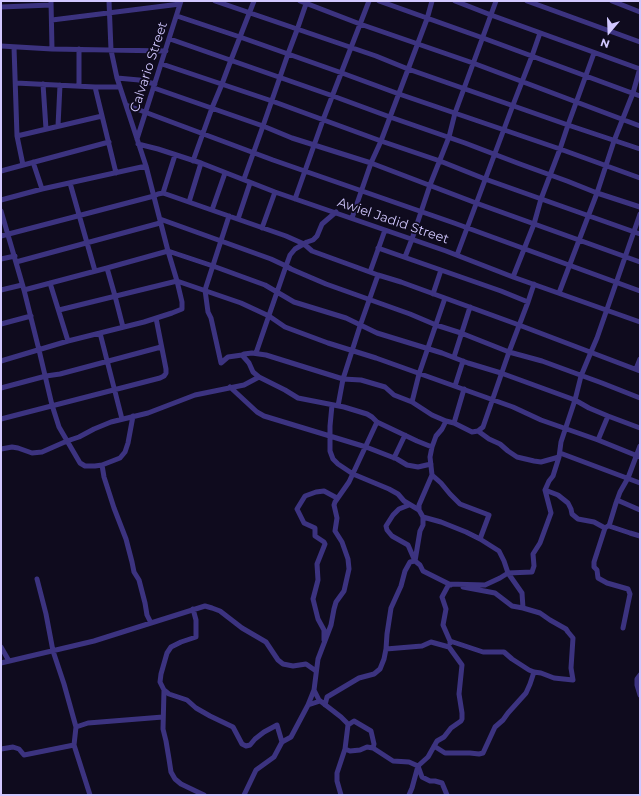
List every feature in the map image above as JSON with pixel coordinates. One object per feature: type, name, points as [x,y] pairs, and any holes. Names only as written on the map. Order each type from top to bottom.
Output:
[{"type":"street","points":[[1,361],[68,341],[156,318],[182,310],[183,307],[146,166],[117,78],[111,50],[109,1]]},
{"type":"street","points":[[215,1],[640,149]]},
{"type":"street","points":[[193,161],[254,1]]},
{"type":"street","points":[[300,1],[306,2],[360,24],[418,43],[522,81],[640,126]]},
{"type":"street","points":[[295,199],[323,120],[369,1]]},
{"type":"street","points":[[379,1],[586,75],[640,96]]},
{"type":"street","points":[[352,218],[371,163],[381,141],[427,19],[432,1]]},
{"type":"street","points":[[455,1],[640,69],[633,93],[614,141],[597,193],[559,293]]},
{"type":"street","points":[[405,257],[430,185],[449,137],[455,113],[496,1]]},
{"type":"street","points":[[528,1],[640,42]]},
{"type":"street","points":[[612,1],[640,12]]},
{"type":"street","points":[[52,20],[181,2]]},
{"type":"street","name":"Calvario Street","points":[[138,142],[181,2]]},
{"type":"street","points":[[244,179],[288,54],[298,30],[306,2]]},
{"type":"street","points":[[1,7],[51,3],[52,49]]},
{"type":"street","points":[[177,16],[640,178]]},
{"type":"street","points":[[457,255],[540,33]]},
{"type":"street","points":[[170,39],[449,137],[597,193],[640,207]]},
{"type":"street","points":[[1,46],[52,49],[166,51]]},
{"type":"street","points":[[14,47],[17,136],[23,165]]},
{"type":"street","points":[[78,86],[79,49]]},
{"type":"street","points":[[513,277],[534,224],[594,53]]},
{"type":"street","points":[[162,64],[272,101],[640,234]]},
{"type":"street","points":[[117,78],[139,80],[212,108],[314,145],[371,163],[476,203],[640,262]]},
{"type":"street","points":[[16,83],[120,87]]},
{"type":"street","points":[[44,84],[46,129]]},
{"type":"street","points":[[58,126],[60,85]]},
{"type":"street","points":[[95,87],[116,173]]},
{"type":"street","points":[[126,105],[640,291]]},
{"type":"street","points":[[17,136],[102,116]]},
{"type":"street","points":[[1,171],[109,142]]},
{"type":"street","name":"Awiel Jadid Street","points":[[138,142],[244,179],[275,192],[457,255],[513,277],[640,322]]},
{"type":"street","points":[[163,193],[176,155]]},
{"type":"street","points":[[33,162],[42,189]]},
{"type":"street","points":[[189,202],[201,164]]},
{"type":"street","points":[[1,200],[42,189],[146,166]]},
{"type":"street","points":[[212,210],[225,173]]},
{"type":"street","points":[[238,219],[250,182]]},
{"type":"street","points":[[70,183],[95,271]]},
{"type":"street","points":[[262,228],[275,192]]},
{"type":"street","points":[[1,236],[163,193],[286,236],[304,244],[312,250],[520,325],[638,370],[640,360]]},
{"type":"street","points":[[1,211],[31,316],[52,405],[59,427],[78,461],[82,465],[90,467],[102,465],[120,458],[125,452],[128,443],[133,416]]},
{"type":"street","points":[[256,353],[290,255],[295,249],[313,240],[317,236],[322,224],[336,212]]},
{"type":"street","points":[[449,584],[485,585],[508,573],[532,572],[534,566],[534,554],[540,543],[551,513],[545,490],[553,476],[561,442],[575,400],[581,376],[592,352],[640,214]]},
{"type":"street","points":[[229,216],[205,290],[208,312],[211,318],[221,363],[228,357],[256,353],[343,379],[361,380],[385,387],[394,395],[412,402],[432,415],[454,423],[472,432],[478,431],[483,426],[534,284]]},
{"type":"street","points":[[16,262],[160,221],[271,259],[326,284],[370,299],[509,352],[542,361],[640,398]]},
{"type":"street","points":[[370,272],[385,230]]},
{"type":"street","points":[[378,248],[528,302]]},
{"type":"street","points":[[1,290],[50,283],[168,251],[265,285],[294,302],[346,318],[377,333],[501,373],[575,400],[589,408],[640,428]]},
{"type":"street","points":[[1,259],[14,256]]},
{"type":"street","points":[[107,268],[123,327]]},
{"type":"street","points":[[433,294],[441,270]]},
{"type":"street","points":[[338,406],[343,379],[378,275]]},
{"type":"street","points":[[58,310],[177,281],[241,303],[269,316],[285,327],[513,407],[541,420],[598,440],[638,457]]},
{"type":"street","points":[[50,283],[68,341]]},
{"type":"street","points":[[412,402],[419,374],[445,298]]},
{"type":"street","points":[[454,357],[470,307]]},
{"type":"street","points":[[1,324],[31,316]]},
{"type":"street","points":[[1,419],[164,376],[166,373],[166,368],[156,318]]},
{"type":"street","points":[[100,333],[122,419]]},
{"type":"street","points":[[1,388],[161,347]]},
{"type":"street","points":[[242,356],[249,363],[253,372],[259,377],[298,398],[338,406],[367,414],[377,422],[417,442],[432,447]]},
{"type":"street","points":[[455,386],[463,361]]},
{"type":"street","points":[[1,449],[12,447],[32,453],[46,451],[67,441],[79,438],[94,429],[111,422],[148,413],[195,395],[244,385],[259,377]]},
{"type":"street","points":[[230,387],[257,412],[264,416],[366,447],[407,465],[414,467],[430,464]]},
{"type":"street","points":[[454,423],[464,389]]},
{"type":"street","points":[[332,405],[330,451],[333,459],[353,474],[398,494],[409,505],[419,510]]},
{"type":"street","points":[[598,440],[608,416]]},
{"type":"street","points":[[415,560],[420,531],[423,525],[419,510],[419,503],[432,475],[430,457],[432,447],[436,436],[446,421]]},
{"type":"street","points":[[244,795],[256,770],[274,757],[282,742],[291,737],[308,705],[314,690],[318,660],[331,625],[336,602],[344,591],[349,569],[348,558],[342,542],[338,538],[335,531],[337,518],[334,505],[349,482],[377,422]]},
{"type":"street","points":[[478,431],[489,439],[500,444],[517,457],[541,462],[559,455],[640,483]]},
{"type":"street","points":[[394,458],[405,435]]},
{"type":"street","points":[[623,628],[630,594],[628,589],[607,583],[598,578],[597,570],[594,567],[594,562],[620,492],[638,457],[640,446]]},
{"type":"street","points":[[102,465],[104,477],[126,539],[134,572],[139,580],[147,615],[151,623]]},
{"type":"street","points":[[432,475],[460,504],[489,515],[480,539]]},
{"type":"street","points":[[545,490],[558,495],[568,503],[572,514],[578,519],[594,522],[640,536]]},
{"type":"street","points":[[323,645],[324,630],[318,619],[313,599],[318,580],[317,564],[325,544],[315,536],[315,528],[304,524],[296,509],[305,496],[316,492],[324,491],[338,498]]},
{"type":"street","points":[[617,500],[640,510]]},
{"type":"street","points":[[409,505],[399,509],[386,526],[387,530],[392,536],[408,545],[415,560],[423,571],[449,584],[495,593],[512,606],[540,613],[566,629],[572,638],[571,668],[573,680],[554,678],[529,670],[504,652],[483,652],[450,641]]},
{"type":"street","points":[[422,517],[441,522],[466,532],[499,551],[508,573],[522,593],[523,608]]},
{"type":"street","points":[[325,705],[327,697],[359,678],[374,674],[380,669],[386,649],[391,608],[401,586],[405,571],[410,562],[415,560]]},
{"type":"street","points":[[37,579],[53,650],[76,727],[74,745],[90,795]]},
{"type":"street","points":[[449,584],[442,597],[446,609],[443,625],[450,641],[449,647]]},
{"type":"street","points":[[1,663],[94,641],[205,606],[220,611],[242,628],[266,642],[278,660],[283,664],[293,666],[306,664],[316,671]]},
{"type":"street","points":[[193,610],[196,620],[196,636],[181,642],[171,648],[167,653],[160,682],[164,690],[169,694],[187,700],[196,708],[233,727],[242,744],[246,746],[250,745],[255,739],[277,724],[282,742]]},
{"type":"street","points":[[386,649],[422,646],[431,642],[449,647],[462,665],[458,694],[462,719],[451,728],[444,737],[437,741],[428,757],[418,766],[412,788],[408,795]]},
{"type":"street","points":[[1,646],[9,661]]},
{"type":"street","points":[[434,746],[445,753],[483,753],[495,726],[503,720],[526,693],[534,672]]},
{"type":"street","points":[[640,676],[637,679],[640,695]]},
{"type":"street","points":[[164,690],[163,729],[171,772],[175,779],[181,784],[204,795]]},
{"type":"street","points":[[314,690],[320,701],[341,717],[348,726],[345,749],[337,773],[336,781],[341,795]]},
{"type":"street","points":[[308,705],[320,701]]},
{"type":"street","points":[[76,727],[88,723],[163,718]]},
{"type":"street","points":[[348,726],[354,721],[371,731],[374,744],[373,748]]},
{"type":"street","points":[[1,749],[13,747],[19,749],[24,755],[74,745]]},
{"type":"street","points":[[345,749],[350,751],[360,750],[367,747],[373,748],[393,761],[409,762],[418,766],[422,777],[430,781],[442,783],[447,795]]}]
